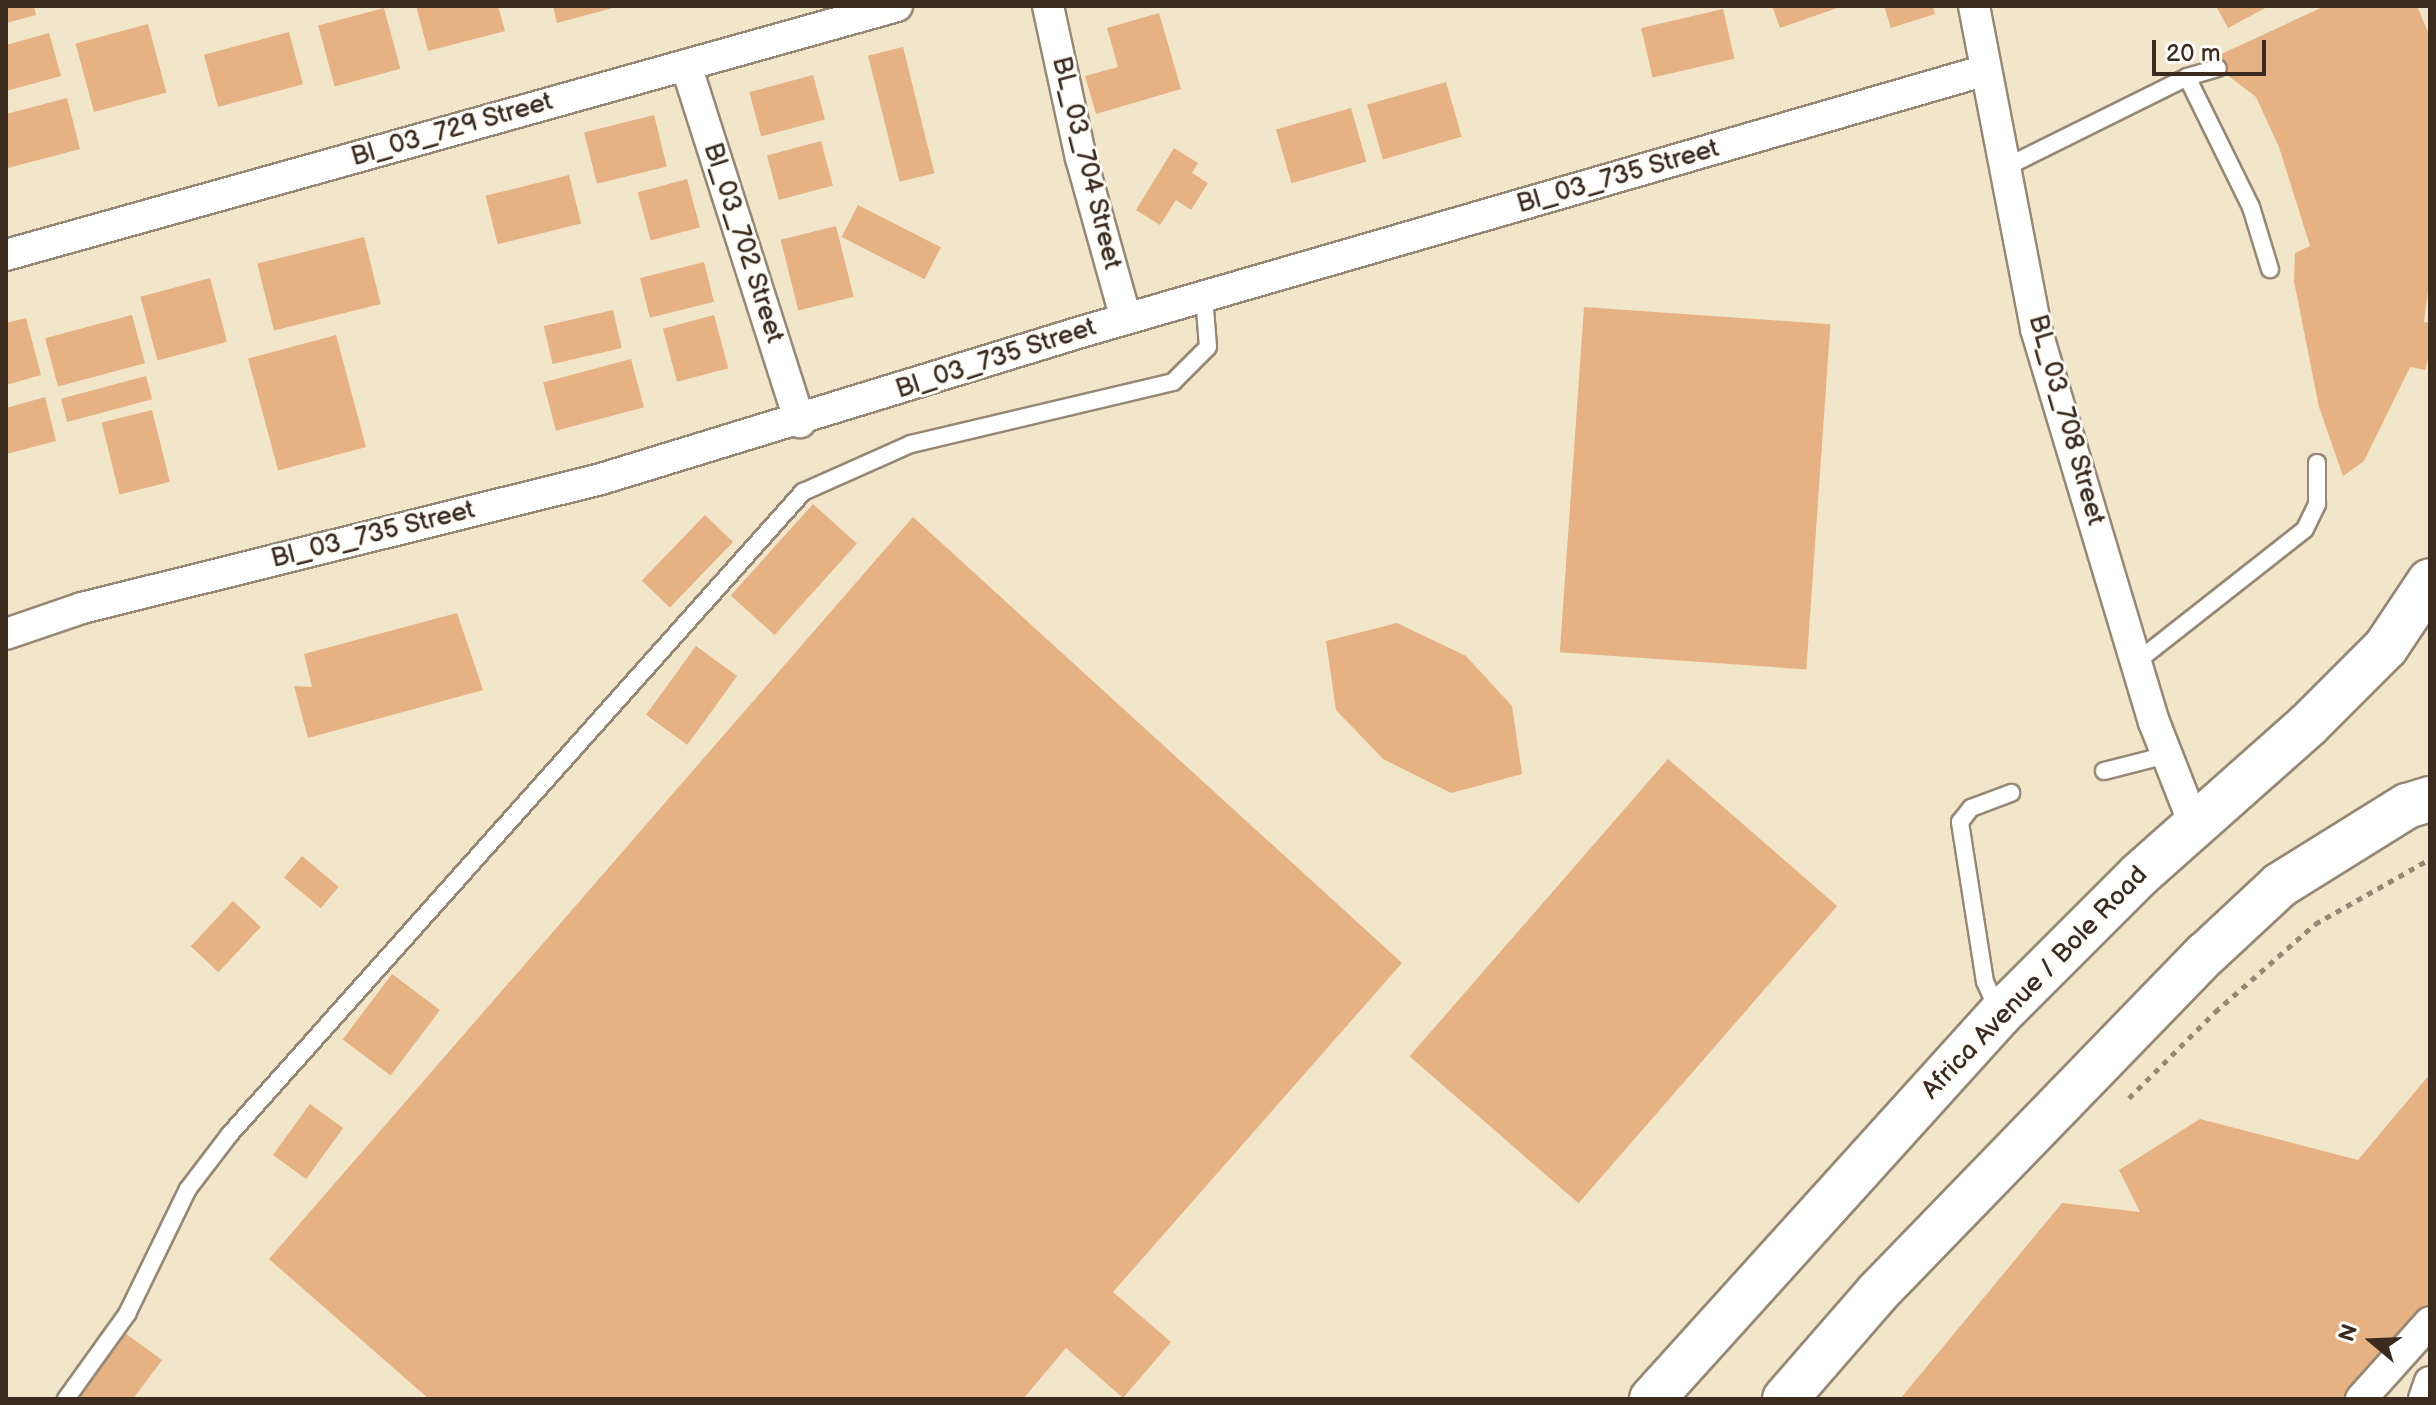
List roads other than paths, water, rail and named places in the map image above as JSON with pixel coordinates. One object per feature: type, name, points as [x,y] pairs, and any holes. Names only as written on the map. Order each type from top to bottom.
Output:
[{"type":"main road","name":"Africa Avenue / Bole Road","points":[[1652,1399],[1816,1213],[2000,1014],[2194,824],[2308,725],[2386,647],[2430,581]]},
{"type":"main road","points":[[1803,1390],[1877,1293],[2206,954],[2280,885],[2407,806],[2430,799]]},
{"type":"street","name":"Bl_03_729 Street","points":[[6,255],[897,6]]},
{"type":"street","name":"BL_03_704 Street","points":[[1048,6],[1081,158],[1126,319]]},
{"type":"street","name":"BL_03_708 Street","points":[[1974,6],[1983,71],[2036,329],[2135,663],[2194,824]]},
{"type":"street","name":"Bl_03_702 Street","points":[[686,65],[800,422]]},
{"type":"street","name":"Bl_03_735 Street","points":[[6,634],[82,608],[601,479],[800,422],[1126,319],[1983,71]]},
{"type":"street","points":[[2362,1399],[2430,1322]]},
{"type":"street","points":[[2424,1399],[2430,1382]]},
{"type":"lane","points":[[2004,168],[2187,77],[2218,68]]},
{"type":"lane","points":[[2187,77],[2251,207],[2270,269]]},
{"type":"lane","points":[[66,1399],[127,1314],[188,1189],[230,1134],[803,492],[911,444],[1173,382],[1210,342],[1204,296]]},
{"type":"lane","points":[[2135,663],[2305,529],[2317,504],[2317,463]]},
{"type":"lane","points":[[2104,771],[2167,755]]},
{"type":"lane","points":[[2000,1014],[1985,982],[1960,822],[1971,808],[2011,793]]}]
